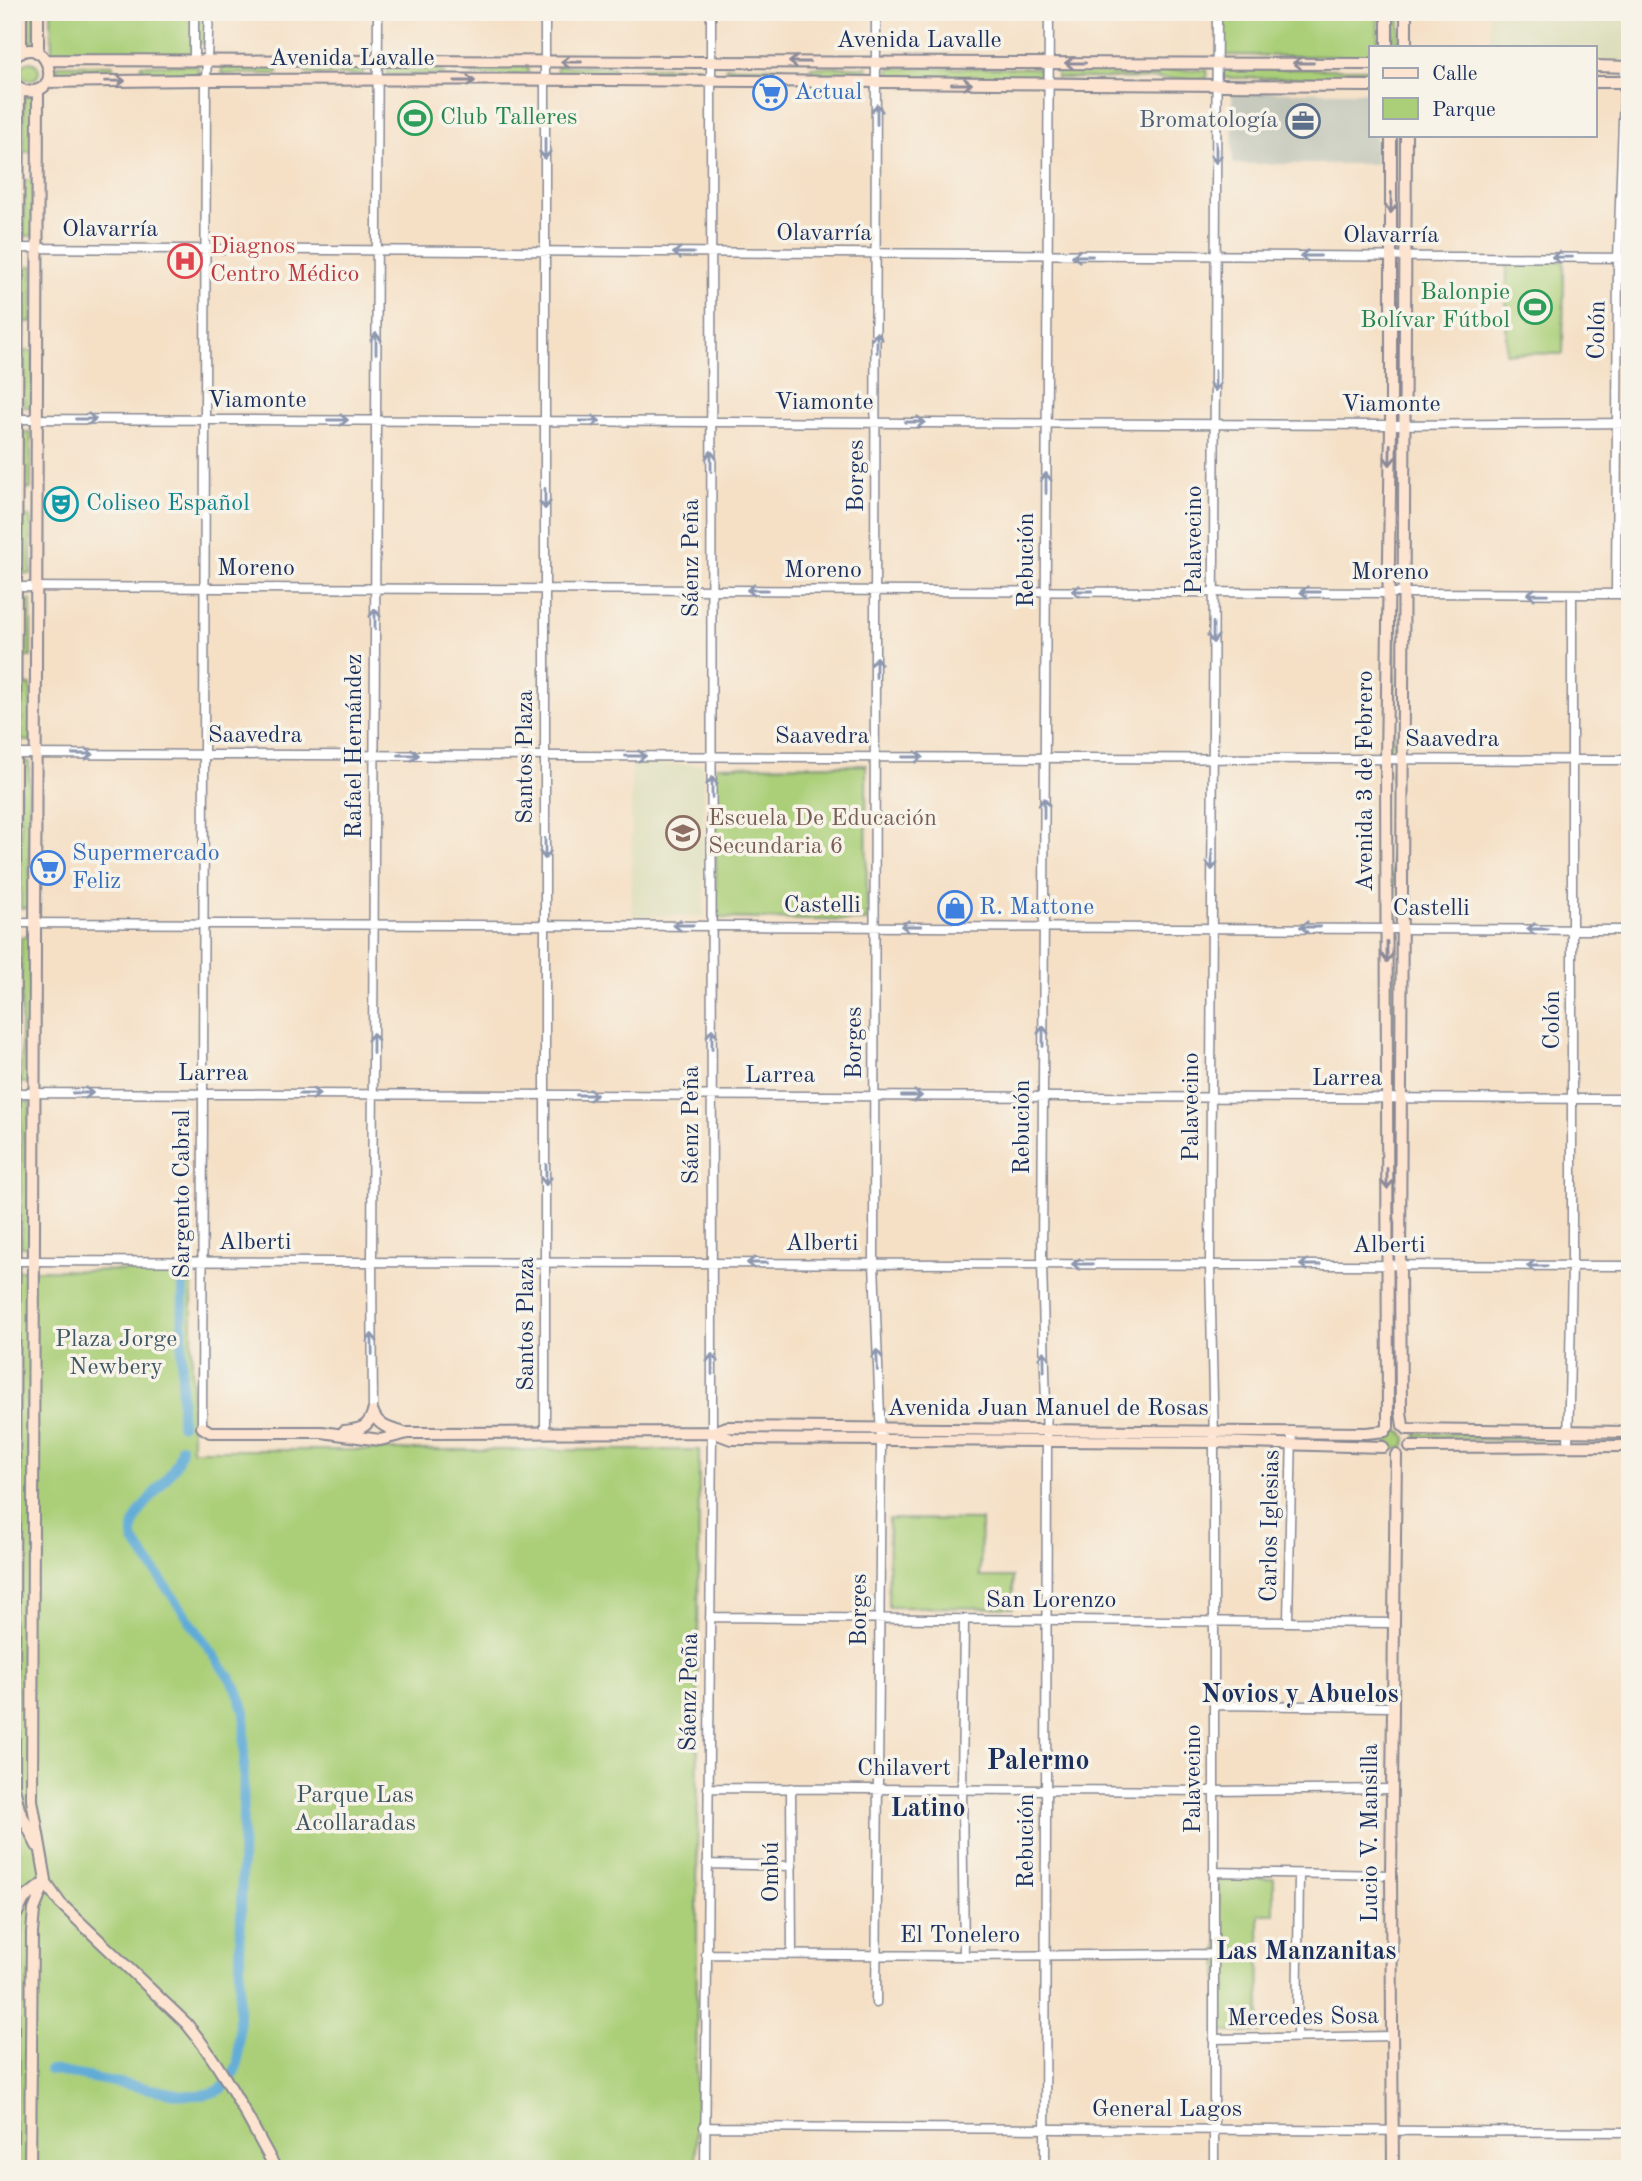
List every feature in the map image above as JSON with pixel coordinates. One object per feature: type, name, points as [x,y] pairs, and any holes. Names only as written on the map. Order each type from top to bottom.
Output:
[{"type":"main road","points":[[17,57],[21,12]]},
{"type":"main road","points":[[38,12],[42,57],[50,70],[42,86],[38,248],[32,1800],[45,1882],[60,1903],[186,2023],[222,2071],[276,2169]]},
{"type":"main road","points":[[1387,12],[1387,46]]},
{"type":"main road","points":[[1406,12],[1406,46]]},
{"type":"main road","name":"Avenida Lavalle","points":[[17,57],[32,51],[42,57],[194,61],[1369,64]]},
{"type":"main road","points":[[1596,66],[1627,67]]},
{"type":"main road","name":"Avenida Lavalle","points":[[14,84],[30,92],[42,86],[206,80],[1369,86]]},
{"type":"main road","points":[[1596,82],[1626,82]]},
{"type":"main road","points":[[14,84],[14,1787],[24,1822],[41,1855]]},
{"type":"main road","name":"Avenida 3 de Febrero","points":[[1387,1429],[1386,759],[1391,425],[1391,136]]},
{"type":"main road","name":"Avenida 3 de Febrero","points":[[1405,1427],[1401,1412],[1400,1265],[1406,136]]},
{"type":"main road","points":[[1392,166],[1405,166]]},
{"type":"main road","points":[[1391,335],[1405,335]]},
{"type":"main road","points":[[322,1433],[365,1428],[373,1412]]},
{"type":"main road","points":[[373,1412],[387,1428],[408,1433]]},
{"type":"main road","name":"Avenida Juan Manuel de Rosas","points":[[202,1427],[210,1432],[322,1433],[380,1440],[408,1433],[712,1432],[727,1427],[964,1429],[1046,1435],[1292,1437],[1383,1447]]},
{"type":"main road","points":[[1405,1427],[1412,1438],[1410,1447],[1403,1454],[1389,1453],[1383,1447],[1382,1441],[1387,1429],[1405,1427],[1630,1432]]},
{"type":"main road","points":[[963,1441],[964,1429]]},
{"type":"main road","name":"Avenida Juan Manuel de Rosas","points":[[1292,1437],[1387,1429]]},
{"type":"main road","name":"Avenida Juan Manuel de Rosas","points":[[712,1432],[731,1439],[881,1441],[963,1441],[1046,1435]]},
{"type":"main road","points":[[1410,1447],[1630,1446]]},
{"type":"main road","name":"Lucio V. Mansilla","points":[[1393,2169],[1391,1875],[1396,1455]]},
{"type":"main road","points":[[12,1623],[34,1623]]},
{"type":"main road","points":[[12,2143],[14,1919],[24,1899],[45,1882]]},
{"type":"main road","points":[[30,2169],[32,1933],[34,1910],[45,1882]]},
{"type":"street","points":[[194,12],[194,61]]},
{"type":"street","name":"Sargento Cabral","points":[[202,1427],[206,61],[209,12]]},
{"type":"street","name":"Rafael Hernández","points":[[373,1412],[378,12]]},
{"type":"street","name":"Santos Plaza","points":[[545,12],[545,1432]]},
{"type":"street","name":"Sáenz Peña","points":[[705,2169],[712,1432],[711,12]]},
{"type":"street","name":"Borges","points":[[876,12],[874,1263],[881,1441],[876,2003]]},
{"type":"street","name":"Rebución","points":[[1045,2169],[1046,1435],[1042,1264],[1049,12]]},
{"type":"street","name":"Palavecino","points":[[1214,2169],[1214,1436],[1210,1265],[1217,12]]},
{"type":"street","name":"Colón","points":[[1616,594],[1618,258],[1627,67]]},
{"type":"street","name":"Olavarría","points":[[15,248],[1630,258]]},
{"type":"street","name":"Viamonte","points":[[15,419],[1391,425],[1630,423]]},
{"type":"street","name":"Moreno","points":[[14,587],[1630,594]]},
{"type":"street","name":"Colón","points":[[1568,1446],[1573,1099],[1572,594]]},
{"type":"street","name":"Saavedra","points":[[14,754],[1630,760]]},
{"type":"street","name":"Castelli","points":[[14,923],[1630,930]]},
{"type":"street","name":"Larrea","points":[[13,1093],[1630,1099]]},
{"type":"street","name":"Alberti","points":[[13,1261],[1630,1266]]},
{"type":"street","name":"Carlos Iglesias","points":[[1288,1621],[1292,1437]]},
{"type":"street","name":"San Lorenzo","points":[[710,1617],[1393,1623]]},
{"type":"street","points":[[964,1620],[964,1956]]},
{"type":"street","points":[[1214,1705],[1393,1707]]},
{"type":"street","name":"Chilavert","points":[[708,1788],[1214,1791],[1393,1789]]},
{"type":"street","name":"Ombú","points":[[791,1788],[792,1955]]},
{"type":"street","points":[[707,1864],[792,1866]]},
{"type":"street","points":[[1213,1872],[1391,1875]]},
{"type":"street","points":[[1297,2038],[1299,1874]]},
{"type":"street","name":"El Tonelero","points":[[706,1954],[1213,1954]]},
{"type":"street","name":"Mercedes Sosa","points":[[1213,2039],[1393,2036]]},
{"type":"street","name":"General Lagos","points":[[704,2127],[1630,2132]]},
{"type":"shaded area","points":[[1489,12],[1630,12],[1630,61],[1596,60],[1596,46],[1490,46]]},
{"type":"shaded area","points":[[1232,92],[1369,92],[1369,136],[1376,136],[1376,164],[1233,164]]},
{"type":"shaded area","points":[[703,764],[704,916],[632,916],[631,765]]},
{"type":"green space","points":[[27,12],[34,12],[34,44],[27,44]]},
{"type":"green space","points":[[51,12],[192,12],[193,56],[52,56]]},
{"type":"green space","points":[[197,12],[206,12],[206,43],[197,43]]},
{"type":"green space","points":[[1222,12],[1378,12],[1378,46],[1369,46],[1369,57],[1222,55]]},
{"type":"green space","points":[[1393,12],[1400,12],[1399,46],[1393,46]]},
{"type":"green space","points":[[30,62],[36,65],[39,71],[36,77],[30,80],[24,77],[21,71],[24,65]]},
{"type":"green space","points":[[57,65],[113,65],[113,74],[57,74]]},
{"type":"green space","points":[[141,65],[198,65],[198,75],[141,74]]},
{"type":"green space","points":[[222,65],[278,65],[278,74],[222,74]]},
{"type":"green space","points":[[306,65],[363,66],[363,75],[306,74]]},
{"type":"green space","points":[[387,66],[444,66],[444,75],[387,75]]},
{"type":"green space","points":[[472,66],[528,66],[528,76],[472,75]]},
{"type":"green space","points":[[557,66],[614,67],[614,76],[557,75]]},
{"type":"green space","points":[[642,67],[698,67],[698,76],[642,76]]},
{"type":"green space","points":[[726,67],[783,67],[783,76],[726,76]]},
{"type":"green space","points":[[811,67],[867,67],[867,77],[811,76]]},
{"type":"green space","points":[[889,68],[1039,68],[1039,77],[889,77]]},
{"type":"green space","points":[[1057,69],[1207,70],[1207,79],[1057,78]]},
{"type":"green space","points":[[1221,69],[1369,69],[1369,78],[1221,78]]},
{"type":"green space","points":[[1627,93],[1630,93],[1630,250],[1623,250]]},
{"type":"green space","points":[[24,96],[33,96],[33,152],[24,152]]},
{"type":"green space","points":[[24,180],[33,180],[33,236],[24,236]]},
{"type":"green space","name":"Balonpie Bolívar Fútbol","points":[[1564,261],[1563,354],[1506,353],[1507,262]]},
{"type":"green space","points":[[24,266],[33,266],[33,322],[24,322]]},
{"type":"green space","points":[[24,351],[33,351],[33,407],[24,407]]},
{"type":"green space","points":[[22,433],[31,433],[31,489],[22,489]]},
{"type":"green space","points":[[22,517],[31,517],[31,574],[22,574]]},
{"type":"green space","points":[[22,600],[31,600],[31,657],[22,657]]},
{"type":"green space","points":[[1393,603],[1394,740],[1400,753],[1397,756],[1390,756],[1387,746],[1393,740]]},
{"type":"green space","points":[[22,685],[31,685],[31,741],[22,741]]},
{"type":"green space","points":[[20,762],[29,762],[30,908],[21,908]]},
{"type":"green space","points":[[866,765],[867,921],[716,918],[716,766]]},
{"type":"green space","points":[[1392,770],[1395,770],[1394,914],[1392,914]]},
{"type":"green space","points":[[1392,936],[1395,936],[1396,1083],[1393,1083]]},
{"type":"green space","points":[[21,937],[30,937],[30,1083],[21,1083]]},
{"type":"green space","points":[[21,1102],[30,1102],[30,1247],[21,1247]]},
{"type":"green space","points":[[1395,1108],[1396,1248],[1393,1248]]},
{"type":"green space","name":"Parque Las Acollaradas","points":[[12,1270],[192,1271],[192,1450],[699,1450],[696,2169],[12,2169]]},
{"type":"green space","points":[[1393,1278],[1396,1278],[1399,1422],[1392,1422]]},
{"type":"green space","points":[[1393,1431],[1401,1431],[1406,1440],[1404,1447],[1393,1449],[1388,1444],[1388,1436]]},
{"type":"green space","points":[[1417,1433],[1561,1434],[1561,1440],[1417,1439]]},
{"type":"green space","points":[[889,1519],[981,1520],[980,1577],[1013,1577],[1013,1608],[888,1607]]},
{"type":"green space","points":[[1218,1878],[1274,1878],[1274,1914],[1259,1914],[1260,2032],[1219,2032]]},
{"type":"waterway","points":[[181,1425],[183,1283]]},
{"type":"waterway","points":[[50,2070],[193,2095],[210,2093],[223,2087],[238,2063],[245,1712],[236,1687],[134,1541],[133,1529],[137,1517],[171,1471],[181,1447]]},
{"type":"place","name":"Actual","points":[[770,93]]},
{"type":"place","name":"Club Talleres","points":[[415,118]]},
{"type":"place","name":"Bromatología","points":[[1303,121]]},
{"type":"place","name":"Diagnos Centro Médico","points":[[185,261]]},
{"type":"place","name":"Balonpie Bolívar Fútbol","points":[[1535,307]]},
{"type":"place","name":"Coliseo Español","points":[[61,504]]},
{"type":"place","name":"Escuela De Educación Secundaria 6","points":[[683,833]]},
{"type":"place","name":"Supermercado Feliz","points":[[48,868]]},
{"type":"place","name":"R. Mattone","points":[[955,908]]},
{"type":"district","name":"Novios y Abuelos","points":[[1300,1695]]},
{"type":"district","name":"Palermo","points":[[1038,1762]]},
{"type":"district","name":"Latino","points":[[928,1809]]},
{"type":"district","name":"Las Manzanitas","points":[[1306,1952]]},
{"type":"park label","name":"Plaza Jorge Newbery","points":[[116,1354]]}]
